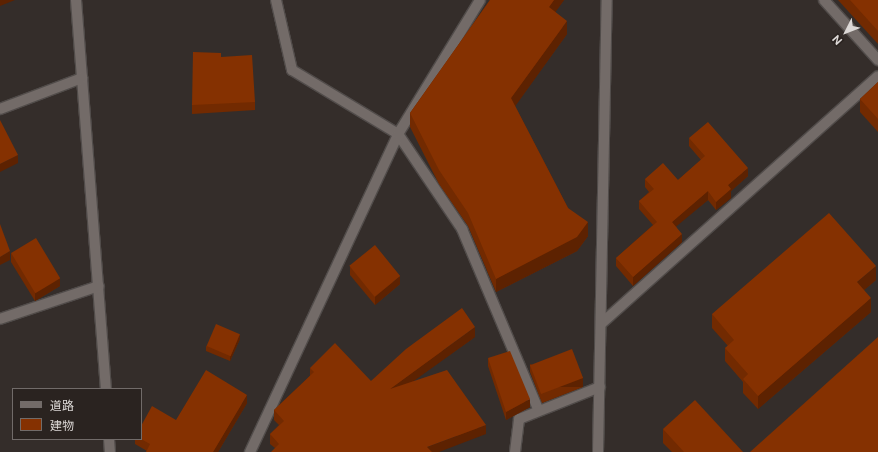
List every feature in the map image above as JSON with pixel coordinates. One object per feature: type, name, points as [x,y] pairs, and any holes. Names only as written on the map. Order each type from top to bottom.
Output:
[{"type":"street","points":[[76,0],[106,388]]},
{"type":"street","points":[[276,0],[292,70],[398,134],[462,228],[538,409]]},
{"type":"street","points":[[250,452],[398,134],[480,0]]},
{"type":"street","points":[[598,452],[602,323],[607,0]]},
{"type":"street","points":[[824,0],[878,60]]},
{"type":"street","points":[[602,323],[878,76]]},
{"type":"street","points":[[0,109],[82,78]]},
{"type":"street","points":[[0,319],[99,286]]},
{"type":"street","points":[[515,452],[519,419],[538,409],[600,387]]},
{"type":"street","points":[[109,440],[110,452]]},
{"type":"building","points":[[490,0],[554,0],[549,7],[567,21],[511,98],[568,208],[588,222],[577,237],[496,279],[468,213],[439,170],[410,113]]},
{"type":"building","points":[[850,0],[878,0],[878,31]]},
{"type":"building","points":[[193,52],[221,53],[221,57],[252,55],[255,102],[192,105]]},
{"type":"building","points":[[878,82],[878,119],[860,99]]},
{"type":"building","points":[[0,120],[18,155],[0,164]]},
{"type":"building","points":[[708,122],[748,168],[728,185],[731,189],[716,202],[708,191],[672,222],[682,234],[633,277],[616,258],[657,222],[639,201],[654,189],[645,179],[663,163],[678,180],[705,156],[689,138]]},
{"type":"building","points":[[829,213],[876,266],[857,282],[871,298],[758,396],[743,379],[748,374],[725,348],[734,340],[712,314]]},
{"type":"building","points":[[0,224],[10,251],[0,257]]},
{"type":"building","points":[[36,238],[60,278],[35,293],[11,253]]},
{"type":"building","points":[[375,245],[400,276],[375,297],[349,266]]},
{"type":"building","points":[[462,308],[475,327],[390,389],[447,370],[486,425],[427,447],[432,452],[271,452],[279,444],[270,434],[284,421],[274,410],[314,372],[310,368],[335,343],[371,381],[406,349]]},
{"type":"building","points":[[216,324],[240,334],[231,356],[207,346]]},
{"type":"building","points":[[878,337],[878,452],[750,452]]},
{"type":"building","points":[[572,349],[583,378],[541,394],[530,365]]},
{"type":"building","points":[[510,351],[530,399],[506,412],[488,358]]},
{"type":"building","points":[[206,370],[247,395],[213,452],[146,452],[150,444],[142,440],[142,424],[152,406],[176,420]]},
{"type":"building","points":[[695,400],[743,452],[684,452],[663,429]]}]
